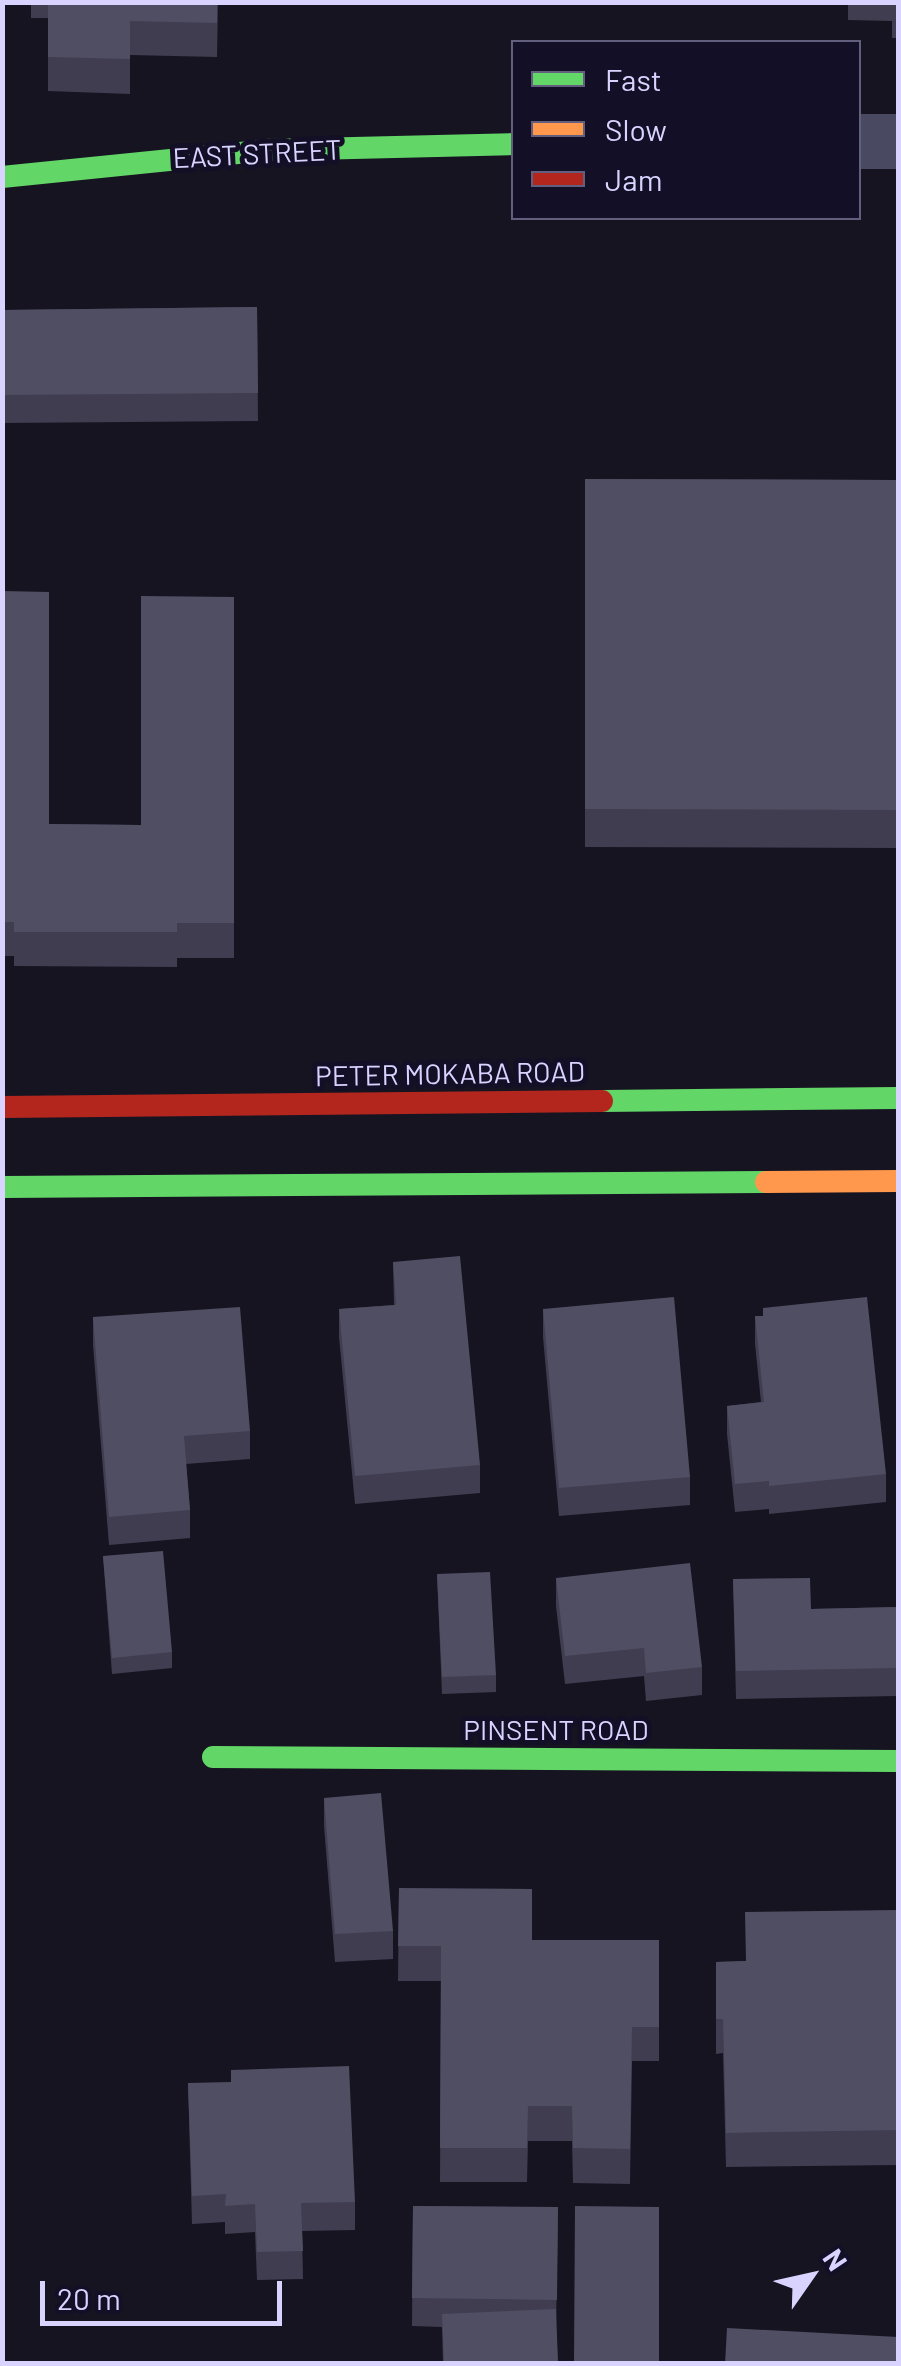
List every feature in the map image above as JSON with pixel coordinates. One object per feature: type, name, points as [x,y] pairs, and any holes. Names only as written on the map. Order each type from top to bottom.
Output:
[{"type":"street","points":[[861,140],[898,140]]},
{"type":"street","name":"EAST STREET","points":[[2,177],[253,151],[511,144]]},
{"type":"street","name":"PETER MOKABA ROAD","points":[[2,1107],[898,1098]]},
{"type":"street","points":[[2,1186],[898,1181]]},
{"type":"street","name":"PINSENT ROAD","points":[[213,1757],[898,1760]]},
{"type":"building","points":[[48,2],[217,2],[217,23],[130,21],[130,59],[48,57]]},
{"type":"building","points":[[257,307],[258,393],[2,395],[2,310]]},
{"type":"building","points":[[585,479],[898,480],[898,810],[585,809]]},
{"type":"building","points":[[2,591],[49,592],[49,824],[141,825],[141,596],[234,597],[234,923],[177,923],[177,932],[14,932],[14,922],[2,922]]},
{"type":"building","points":[[460,1256],[480,1465],[355,1476],[339,1309],[396,1305],[393,1262]]},
{"type":"building","points":[[674,1297],[690,1477],[559,1488],[543,1309]]},
{"type":"building","points":[[867,1297],[886,1474],[769,1486],[769,1481],[735,1484],[727,1406],[764,1402],[755,1316],[763,1316],[763,1308]]},
{"type":"building","points":[[240,1307],[250,1431],[184,1436],[190,1510],[109,1517],[93,1317]]},
{"type":"building","points":[[163,1551],[172,1652],[112,1658],[103,1556]]},
{"type":"building","points":[[690,1563],[702,1667],[646,1673],[644,1648],[565,1656],[556,1578]]},
{"type":"building","points":[[490,1572],[496,1675],[442,1677],[437,1574]]},
{"type":"building","points":[[810,1578],[811,1609],[898,1607],[898,1668],[736,1671],[733,1579]]},
{"type":"building","points":[[381,1793],[393,1931],[335,1934],[324,1798]]},
{"type":"building","points":[[399,1888],[532,1889],[532,1940],[659,1940],[659,2027],[632,2027],[630,2149],[573,2148],[572,2106],[528,2106],[527,2148],[440,2148],[441,1946],[398,1946]]},
{"type":"building","points":[[898,1910],[898,2130],[726,2133],[723,2019],[716,2019],[716,1962],[746,1961],[745,1912]]},
{"type":"building","points":[[349,2066],[355,2202],[301,2203],[303,2251],[257,2252],[255,2204],[225,2206],[226,2194],[192,2196],[188,2083],[231,2082],[231,2070]]},
{"type":"building","points":[[413,2206],[558,2207],[557,2300],[412,2298]]},
{"type":"building","points":[[575,2206],[659,2207],[659,2364],[574,2364]]},
{"type":"building","points":[[556,2309],[558,2364],[444,2364],[442,2314]]},
{"type":"building","points":[[727,2328],[898,2337],[898,2364],[725,2364]]},
{"type":"traffic: fast","points":[[2,177],[270,150],[511,144]]},
{"type":"traffic: fast","points":[[602,1101],[898,1098]]},
{"type":"traffic: fast","points":[[2,1187],[766,1182]]},
{"type":"traffic: fast","points":[[213,1757],[898,1761]]},
{"type":"traffic: slow","points":[[766,1182],[898,1181]]},
{"type":"traffic: jam","points":[[2,1107],[602,1101]]}]
